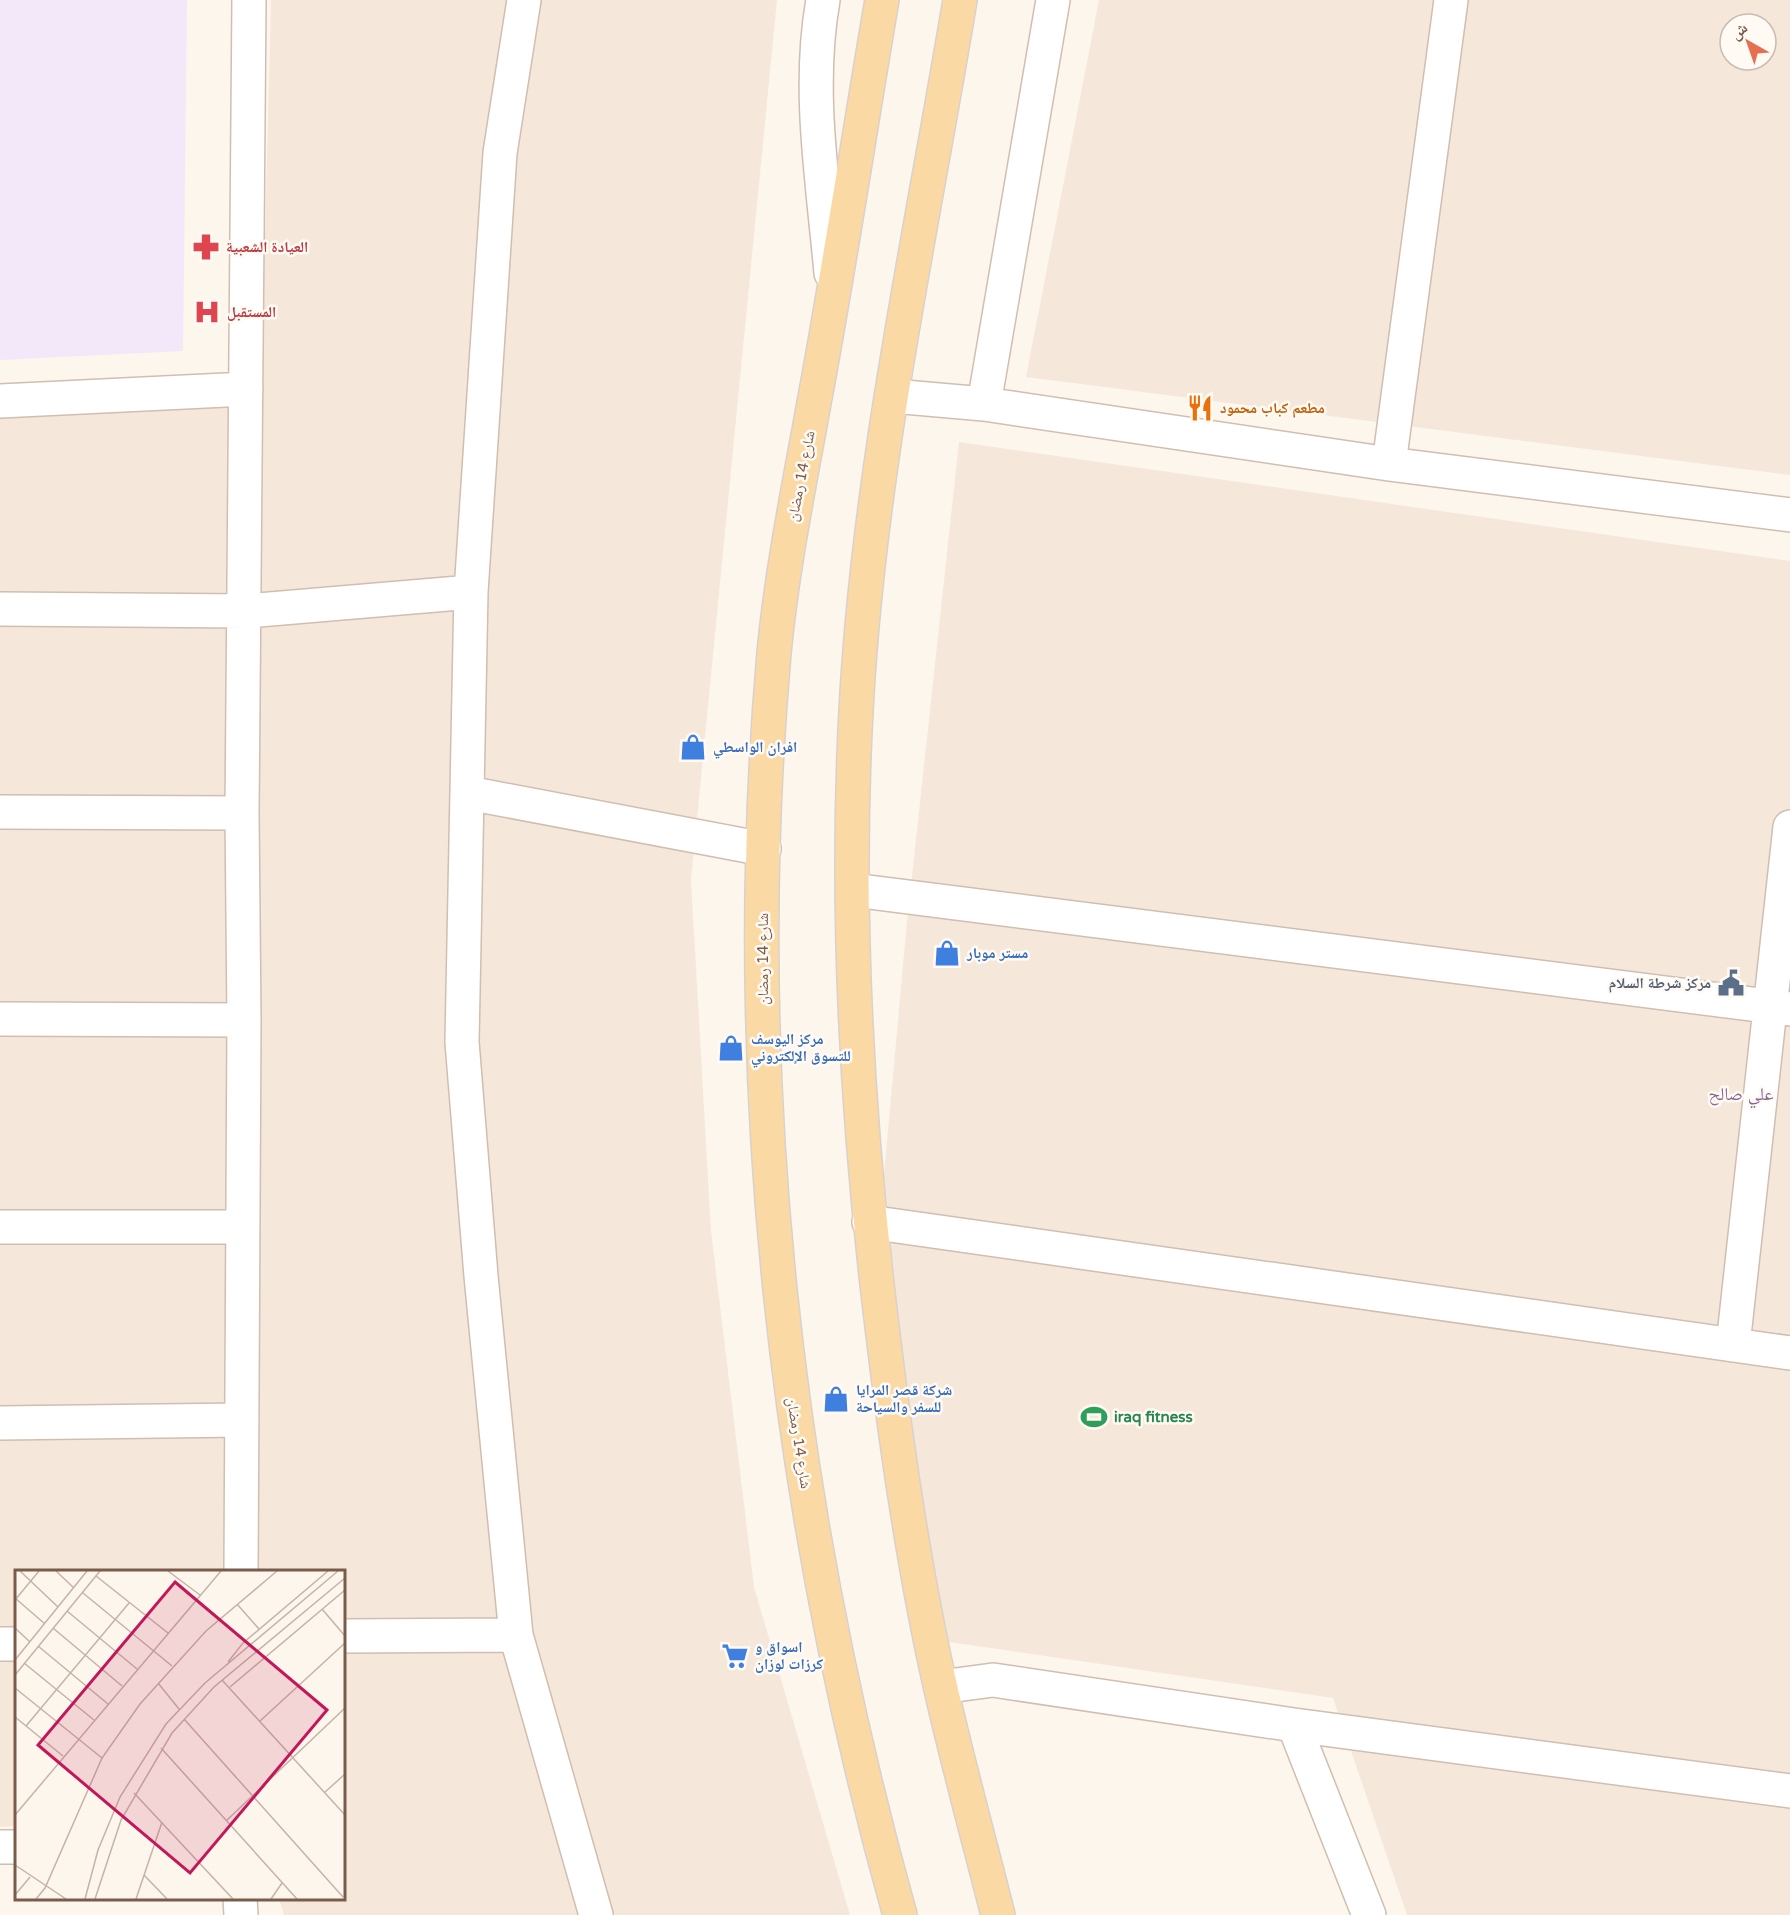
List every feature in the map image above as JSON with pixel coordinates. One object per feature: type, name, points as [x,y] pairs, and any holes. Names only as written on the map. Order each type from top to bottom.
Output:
[{"type":"main road","name":"شارع 14 رمضان","points":[[882,0],[791,523],[775,647],[765,771],[762,1023],[772,1218],[793,1412],[824,1605],[866,1795],[900,1915]]},
{"type":"main road","points":[[960,0],[877,494],[860,659],[853,791],[853,890],[857,1056],[869,1222],[898,1455],[941,1687],[998,1915]]},
{"type":"street","points":[[241,1570],[244,1020],[242,813],[246,611],[249,0]]},
{"type":"street","points":[[524,0],[500,153],[471,592],[462,1042],[480,1265],[516,1635],[596,1915]]},
{"type":"street","points":[[824,0],[816,58],[815,92],[833,291]]},
{"type":"street","points":[[984,404],[1053,0]]},
{"type":"street","points":[[1389,464],[1451,0]]},
{"type":"street","points":[[0,401],[246,389]]},
{"type":"street","points":[[892,396],[984,404],[1389,464],[1790,515]]},
{"type":"street","points":[[0,609],[246,611],[471,592]]},
{"type":"street","points":[[468,793],[764,849]]},
{"type":"street","points":[[0,812],[242,813]]},
{"type":"street","points":[[1733,1345],[1781,1007],[1790,827]]},
{"type":"street","points":[[853,890],[1781,1007]]},
{"type":"street","points":[[0,1019],[244,1020]]},
{"type":"street","points":[[869,1222],[1790,1353]]},
{"type":"street","points":[[0,1227],[243,1227]]},
{"type":"street","points":[[0,1423],[242,1420]]},
{"type":"street","points":[[345,1636],[516,1635]]},
{"type":"street","points":[[941,1687],[993,1680],[1294,1725],[1790,1791]]},
{"type":"street","points":[[1294,1725],[1369,1915]]},
{"type":"shaded area","points":[[0,0],[187,0],[183,351],[0,360]]},
{"type":"shaded area","points":[[271,0],[777,0],[691,880],[711,1231],[754,1587],[850,1915],[284,1915],[279,1900],[345,1900],[345,1570],[15,1570],[15,1826],[0,1827],[0,407],[261,394]]},
{"type":"shaded area","points":[[1099,0],[1790,0],[1790,475],[1026,377]]},
{"type":"shaded area","points":[[959,442],[1790,561],[1790,1915],[1407,1915],[1333,1698],[949,1642],[874,1285],[906,932]]},
{"type":"place","name":"العيادة الشعبية","points":[[206,247]]},
{"type":"place","name":"المستقبل","points":[[207,312]]},
{"type":"place","name":"مطعم كباب محمود","points":[[1200,408]]},
{"type":"place","name":"افران الواسطي","points":[[693,747]]},
{"type":"place","name":"مستر موبار","points":[[947,953]]},
{"type":"place","name":"مركز شرطة السلام","points":[[1731,983]]},
{"type":"place","name":"مركز اليوسف للتسوق الإلكتروني","points":[[731,1048]]},
{"type":"place","name":"شركة قصر المرايا للسفر والسياحة","points":[[836,1399]]},
{"type":"place","name":"iraq fitness","points":[[1094,1417]]},
{"type":"place","name":"اسواق و كرزات لوزان","points":[[735,1656]]},
{"type":"district","name":"علي صالح","points":[[1741,1094]]}]
